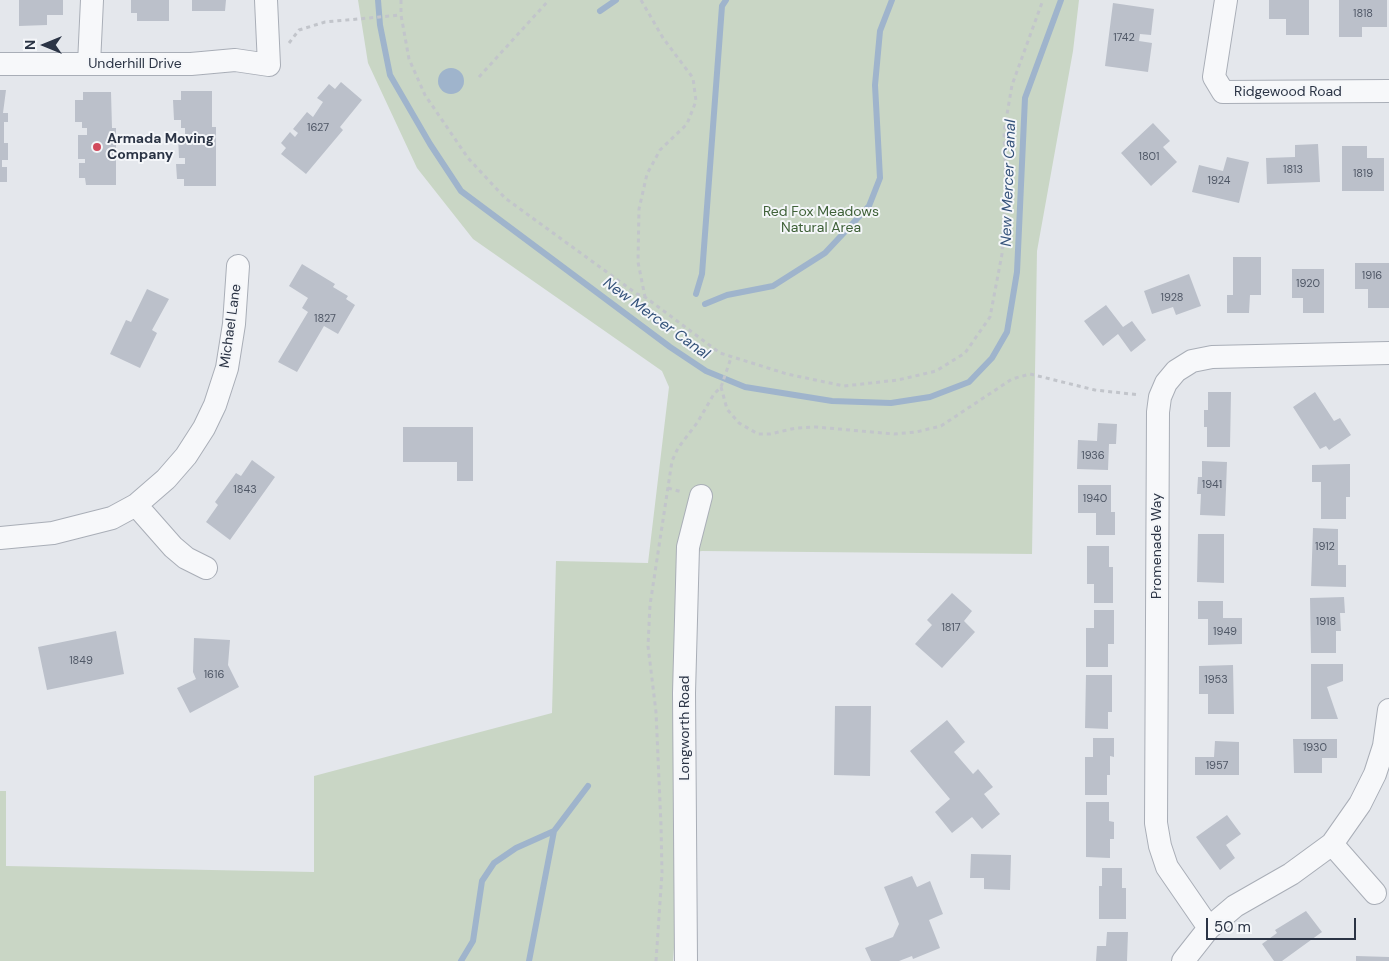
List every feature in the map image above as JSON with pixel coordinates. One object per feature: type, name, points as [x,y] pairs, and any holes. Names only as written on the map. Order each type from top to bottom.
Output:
[{"type":"street","points":[[89,64],[92,0]]},
{"type":"street","points":[[266,0],[269,65]]},
{"type":"street","name":"Ridgewood Road","points":[[1226,0],[1214,77],[1222,92],[1389,91]]},
{"type":"street","name":"Underhill Drive","points":[[0,64],[191,64],[235,60],[269,65]]},
{"type":"street","name":"Michael Lane","points":[[0,538],[52,533],[112,518],[136,505],[166,479],[186,456],[204,428],[215,404],[227,368],[234,324],[238,266]]},
{"type":"street","name":"Promenade Way","points":[[1209,928],[1167,867],[1160,846],[1156,823],[1158,426],[1160,397],[1166,383],[1176,371],[1192,361],[1212,357],[1389,353]]},
{"type":"street","name":"Longworth Road","points":[[686,961],[684,693],[687,555],[701,496]]},
{"type":"street","points":[[136,505],[173,547],[186,558],[206,568]]},
{"type":"street","points":[[1183,961],[1209,928],[1234,906],[1291,874],[1332,844],[1360,804],[1375,774],[1384,746],[1389,710]]},
{"type":"street","points":[[1332,844],[1374,893]]},
{"type":"path","points":[[401,0],[401,15],[409,59],[425,95],[468,158],[505,198],[637,294],[645,297],[720,353],[787,374],[844,386],[898,380],[936,371],[965,352],[990,317],[1002,254],[1006,187],[1004,132],[1012,85],[1043,0]]},
{"type":"path","points":[[478,77],[549,0]]},
{"type":"path","points":[[642,0],[663,38],[693,78],[696,101],[687,124],[660,150],[647,174],[639,209],[638,262],[645,297]]},
{"type":"path","points":[[269,65],[300,30],[325,22],[401,15]]},
{"type":"path","points":[[731,358],[721,387],[727,409],[739,423],[758,434],[816,427],[894,434],[916,432],[941,426],[1012,379],[1030,374],[1094,390],[1160,397]]},
{"type":"green space","name":"Red Fox Meadows Natural Area","points":[[358,0],[1079,0],[1073,51],[1037,251],[1032,554],[702,551],[677,555],[676,922],[673,961],[0,961],[0,791],[6,791],[6,866],[314,872],[314,776],[552,713],[556,561],[648,563],[669,387],[662,371],[473,239],[417,168],[368,63]]},
{"type":"water","points":[[451,68],[460,72],[464,81],[460,90],[451,94],[442,90],[438,81],[442,72]]},
{"type":"building","points":[[19,0],[63,0],[63,15],[47,15],[47,25],[19,26]]},
{"type":"building","points":[[131,0],[169,0],[169,21],[137,21],[137,13],[131,13]]},
{"type":"building","points":[[192,0],[226,0],[225,11],[192,11]]},
{"type":"building","points":[[1269,0],[1309,0],[1309,35],[1286,35],[1286,19],[1269,19]]},
{"type":"building","points":[[1339,0],[1387,0],[1387,27],[1362,27],[1362,37],[1339,37]]},
{"type":"building","points":[[1113,3],[1154,9],[1151,35],[1140,34],[1139,41],[1152,43],[1148,72],[1105,66]]},
{"type":"building","points":[[341,82],[362,100],[340,127],[343,130],[306,174],[281,154],[286,148],[281,143],[290,132],[295,137],[298,133],[293,129],[307,112],[313,117],[323,102],[317,98],[329,84],[335,89]]},
{"type":"building","points":[[0,90],[6,90],[3,113],[8,113],[8,122],[4,122],[4,143],[8,143],[8,160],[2,160],[2,167],[7,167],[7,182],[0,182]]},
{"type":"building","points":[[181,91],[212,91],[212,127],[216,127],[216,186],[184,186],[184,179],[177,179],[176,164],[185,164],[185,158],[179,158],[178,136],[185,136],[185,128],[181,128],[181,120],[174,120],[173,100],[181,100]]},
{"type":"building","name":"Armada Moving Company","points":[[83,92],[111,92],[112,128],[116,128],[116,185],[86,185],[85,178],[79,178],[79,163],[85,163],[85,159],[78,159],[78,135],[87,135],[87,128],[82,128],[82,122],[75,122],[75,100],[83,100]]},
{"type":"building","points":[[1153,123],[1170,141],[1163,147],[1177,162],[1151,186],[1121,153]]},
{"type":"building","points":[[1318,144],[1320,182],[1267,184],[1266,158],[1295,157],[1295,145]]},
{"type":"building","points":[[1342,146],[1367,146],[1367,158],[1384,158],[1384,191],[1342,191]]},
{"type":"building","points":[[1227,157],[1249,162],[1239,203],[1192,192],[1199,165],[1223,171]]},
{"type":"building","points":[[1233,257],[1261,257],[1261,295],[1250,295],[1249,313],[1227,313],[1227,295],[1233,295]]},
{"type":"building","points":[[1355,263],[1389,263],[1389,308],[1368,308],[1368,289],[1355,289]]},
{"type":"building","points":[[302,264],[335,284],[333,287],[348,296],[346,299],[355,305],[338,334],[324,326],[297,372],[278,362],[308,312],[302,308],[308,298],[289,286]]},
{"type":"building","points":[[1292,269],[1324,269],[1324,313],[1303,313],[1303,298],[1292,298]]},
{"type":"building","points":[[1189,274],[1201,306],[1176,315],[1173,307],[1152,314],[1144,291]]},
{"type":"building","points":[[147,289],[169,299],[152,330],[157,333],[140,368],[110,354],[126,320],[131,322]]},
{"type":"building","points":[[1106,305],[1123,327],[1132,321],[1146,340],[1131,352],[1118,334],[1103,346],[1084,321]]},
{"type":"building","points":[[1208,392],[1231,392],[1230,447],[1207,447],[1207,427],[1204,427],[1204,410],[1208,410]]},
{"type":"building","points":[[1315,392],[1334,421],[1340,418],[1351,435],[1329,450],[1326,446],[1320,449],[1293,407]]},
{"type":"building","points":[[1098,423],[1117,424],[1116,444],[1109,444],[1108,470],[1077,469],[1078,440],[1097,441]]},
{"type":"building","points":[[403,427],[473,427],[473,481],[457,481],[457,462],[403,462]]},
{"type":"building","points":[[252,460],[275,477],[230,540],[206,522],[218,505],[215,502],[236,473],[241,476]]},
{"type":"building","points":[[1202,461],[1227,462],[1225,516],[1200,515],[1201,494],[1197,494],[1198,477],[1202,477]]},
{"type":"building","points":[[1350,464],[1350,497],[1346,497],[1346,519],[1321,519],[1321,482],[1312,482],[1312,465]]},
{"type":"building","points":[[1078,485],[1111,485],[1111,512],[1115,512],[1115,535],[1096,535],[1096,513],[1078,513]]},
{"type":"building","points":[[1313,528],[1338,529],[1338,565],[1346,565],[1346,587],[1311,586]]},
{"type":"building","points":[[1198,534],[1224,534],[1224,583],[1197,582]]},
{"type":"building","points":[[1087,546],[1109,546],[1109,567],[1113,567],[1113,603],[1094,603],[1094,584],[1087,584]]},
{"type":"building","points":[[952,593],[972,611],[964,621],[975,632],[942,668],[915,644],[932,625],[927,620]]},
{"type":"building","points":[[1344,597],[1345,613],[1340,613],[1341,631],[1336,631],[1336,653],[1311,653],[1310,598]]},
{"type":"building","points":[[1198,601],[1223,601],[1223,618],[1242,618],[1242,644],[1208,645],[1208,619],[1198,619]]},
{"type":"building","points":[[1094,610],[1114,610],[1114,644],[1108,644],[1108,667],[1086,667],[1086,628],[1094,628]]},
{"type":"building","points":[[116,631],[124,674],[47,690],[38,647]]},
{"type":"building","points":[[194,638],[230,640],[228,665],[239,687],[190,713],[177,688],[196,679],[193,672]]},
{"type":"building","points":[[1311,664],[1343,664],[1343,681],[1327,687],[1338,719],[1311,719]]},
{"type":"building","points":[[1233,665],[1234,714],[1208,714],[1208,694],[1199,694],[1199,666]]},
{"type":"building","points":[[1086,675],[1112,675],[1112,712],[1108,712],[1108,729],[1085,728]]},
{"type":"building","points":[[835,706],[871,706],[870,776],[834,775]]},
{"type":"building","points":[[947,720],[965,742],[954,752],[973,774],[978,769],[993,787],[984,794],[1000,814],[982,829],[972,817],[952,833],[935,812],[950,799],[910,751]]},
{"type":"building","points":[[1093,738],[1114,738],[1114,757],[1110,756],[1110,775],[1107,775],[1107,795],[1085,795],[1085,757],[1093,757]]},
{"type":"building","points":[[1293,739],[1337,739],[1337,758],[1322,758],[1322,773],[1294,773]]},
{"type":"building","points":[[1215,741],[1239,742],[1239,775],[1195,775],[1195,757],[1214,757]]},
{"type":"building","points":[[1086,802],[1109,802],[1109,821],[1114,822],[1114,839],[1110,839],[1110,858],[1086,857]]},
{"type":"building","points":[[1227,815],[1241,834],[1226,845],[1235,858],[1220,870],[1196,837]]},
{"type":"building","points":[[971,854],[1011,855],[1010,890],[984,889],[984,878],[970,878]]},
{"type":"building","points":[[1102,868],[1122,868],[1122,888],[1126,888],[1126,919],[1099,919],[1099,886],[1102,886]]},
{"type":"building","points":[[912,876],[917,887],[930,881],[943,914],[929,920],[940,948],[913,959],[912,956],[899,961],[871,961],[865,948],[893,937],[899,924],[884,887]]},
{"type":"building","points":[[1306,911],[1322,932],[1282,961],[1274,961],[1262,944],[1277,933],[1275,930]]},
{"type":"building","points":[[1107,932],[1128,932],[1127,961],[1096,961],[1097,946],[1106,946]]},
{"type":"building","points":[[1356,956],[1389,957],[1389,961],[1356,961]]},
{"type":"waterway","name":"New Mercer Canal","points":[[378,0],[380,25],[390,75],[430,144],[461,191],[670,347],[706,371],[745,387],[832,401],[891,403],[930,397],[969,382],[992,358],[1007,332],[1017,272],[1025,98],[1061,0]]},
{"type":"waterway","points":[[600,11],[616,0]]},
{"type":"waterway","points":[[696,294],[702,274],[722,6],[726,0]]},
{"type":"waterway","points":[[705,304],[727,295],[773,286],[825,253],[869,206],[880,178],[875,85],[880,31],[892,0]]},
{"type":"waterway","points":[[529,961],[554,831],[588,786]]},
{"type":"waterway","points":[[461,961],[473,941],[482,881],[494,863],[516,848],[554,831]]},
{"type":"place","name":"Armada Moving Company","points":[[97,147]]}]
